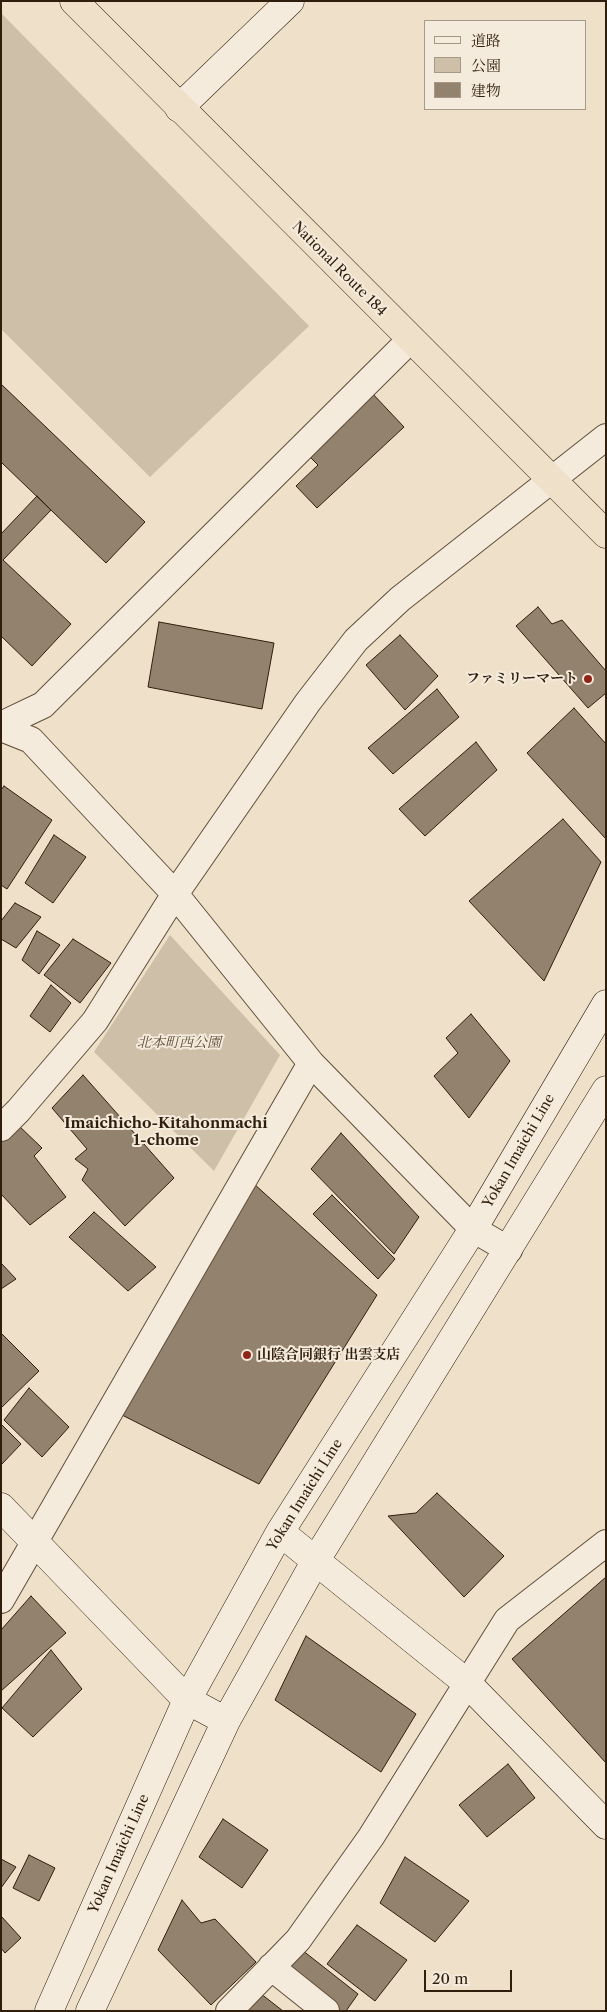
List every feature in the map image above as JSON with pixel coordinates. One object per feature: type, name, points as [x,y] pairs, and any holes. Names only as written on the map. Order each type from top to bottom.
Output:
[{"type":"highway","name":"National Route 184","points":[[74,1],[410,340],[606,534]]},
{"type":"main road","points":[[179,108],[290,1]]},
{"type":"main road","name":"Yokan Imaichi Line","points":[[49,2011],[187,1700],[280,1532],[473,1229],[606,1004]]},
{"type":"main road","points":[[90,2011],[226,1721],[316,1560],[606,1090]]},
{"type":"main road","points":[[1,1508],[187,1700],[226,1721]]},
{"type":"main road","points":[[280,1532],[467,1683],[606,1825]]},
{"type":"street","points":[[1,726],[42,705],[410,340]]},
{"type":"street","points":[[1,1128],[18,1111],[95,1021],[175,894],[308,702],[356,640],[400,599],[606,437]]},
{"type":"street","points":[[1,726],[31,740],[175,894],[311,1063],[473,1229],[509,1250]]},
{"type":"street","points":[[1,1600],[311,1063]]},
{"type":"street","points":[[229,2011],[298,1940],[371,1837],[507,1620],[606,1543]]},
{"type":"street","points":[[271,1967],[326,2011]]},
{"type":"green space","points":[[1,13],[309,326],[150,477],[1,329]]},
{"type":"green space","name":"北本町西公園","points":[[170,935],[280,1055],[214,1171],[94,1052]]},
{"type":"building","points":[[1,384],[145,522],[106,563],[1,462]]},
{"type":"building","points":[[371,392],[404,427],[317,508],[296,486],[318,465],[306,453]]},
{"type":"building","points":[[37,496],[51,510],[3,560],[71,624],[32,666],[1,636],[1,534]]},
{"type":"building","points":[[538,607],[552,624],[562,620],[606,671],[606,693],[588,708],[516,626]]},
{"type":"building","points":[[159,622],[274,643],[262,709],[148,687]]},
{"type":"building","points":[[400,635],[438,676],[405,710],[366,665]]},
{"type":"building","points":[[437,689],[459,717],[393,774],[368,748]]},
{"type":"building","points":[[574,708],[606,744],[606,839],[527,753]]},
{"type":"building","points":[[476,742],[497,770],[425,836],[399,809]]},
{"type":"building","points":[[4,786],[52,820],[7,889],[1,885],[1,790]]},
{"type":"building","points":[[563,819],[601,862],[544,981],[469,901]]},
{"type":"building","points":[[54,835],[86,857],[53,903],[25,883]]},
{"type":"building","points":[[15,903],[41,917],[16,948],[1,939],[1,921]]},
{"type":"building","points":[[37,931],[60,945],[39,974],[22,960]]},
{"type":"building","points":[[73,939],[111,963],[80,1003],[44,975]]},
{"type":"building","points":[[51,985],[71,1003],[50,1032],[30,1016]]},
{"type":"building","points":[[471,1014],[510,1061],[469,1118],[434,1076],[458,1053],[446,1038]]},
{"type":"building","points":[[83,1075],[174,1178],[125,1226],[82,1180],[88,1169],[75,1159],[87,1149],[52,1108]]},
{"type":"building","points":[[17,1124],[42,1148],[34,1156],[66,1197],[30,1225],[1,1194],[1,1142]]},
{"type":"building","points":[[341,1133],[419,1217],[394,1254],[311,1169]]},
{"type":"building","name":"山陰合同銀行 出雲支店","points":[[253,1183],[377,1295],[259,1484],[120,1414]]},
{"type":"building","points":[[332,1195],[395,1259],[378,1279],[313,1214]]},
{"type":"building","points":[[94,1212],[156,1267],[128,1291],[69,1237]]},
{"type":"building","points":[[1,1263],[16,1279],[1,1289]]},
{"type":"building","points":[[1,1333],[39,1371],[1,1408]]},
{"type":"building","points":[[29,1388],[69,1427],[42,1457],[4,1420]]},
{"type":"building","points":[[1,1424],[21,1444],[1,1465]]},
{"type":"building","points":[[437,1493],[504,1556],[464,1597],[388,1516],[416,1513]]},
{"type":"building","points":[[606,1577],[606,1763],[512,1659]]},
{"type":"building","points":[[31,1596],[66,1633],[1,1691],[1,1630]]},
{"type":"building","points":[[306,1636],[416,1714],[381,1772],[275,1700]]},
{"type":"building","points":[[51,1650],[82,1689],[33,1737],[2,1708]]},
{"type":"building","points":[[508,1764],[535,1798],[487,1837],[459,1805]]},
{"type":"building","points":[[223,1819],[268,1850],[242,1888],[199,1857]]},
{"type":"building","points":[[29,1855],[55,1868],[39,1901],[13,1888]]},
{"type":"building","points":[[405,1857],[469,1901],[435,1942],[380,1903]]},
{"type":"building","points":[[1,1859],[16,1867],[1,1888]]},
{"type":"building","points":[[182,1900],[201,1923],[215,1919],[256,1962],[211,2005],[158,1950]]},
{"type":"building","points":[[1,1916],[21,1938],[5,1953],[1,1948]]},
{"type":"building","points":[[357,1925],[407,1960],[375,2001],[327,1964]]},
{"type":"building","points":[[302,1950],[358,1994],[346,2011],[338,2011],[287,1969]]},
{"type":"building","points":[[256,1990],[283,2011],[240,2011]]},
{"type":"place","name":"ファミリーマート","points":[[588,679]]},
{"type":"place","name":"山陰合同銀行 出雲支店","points":[[247,1355]]},
{"type":"district","name":"Imaichicho-Kitahonmachi 1-chome","points":[[166,1132]]}]
